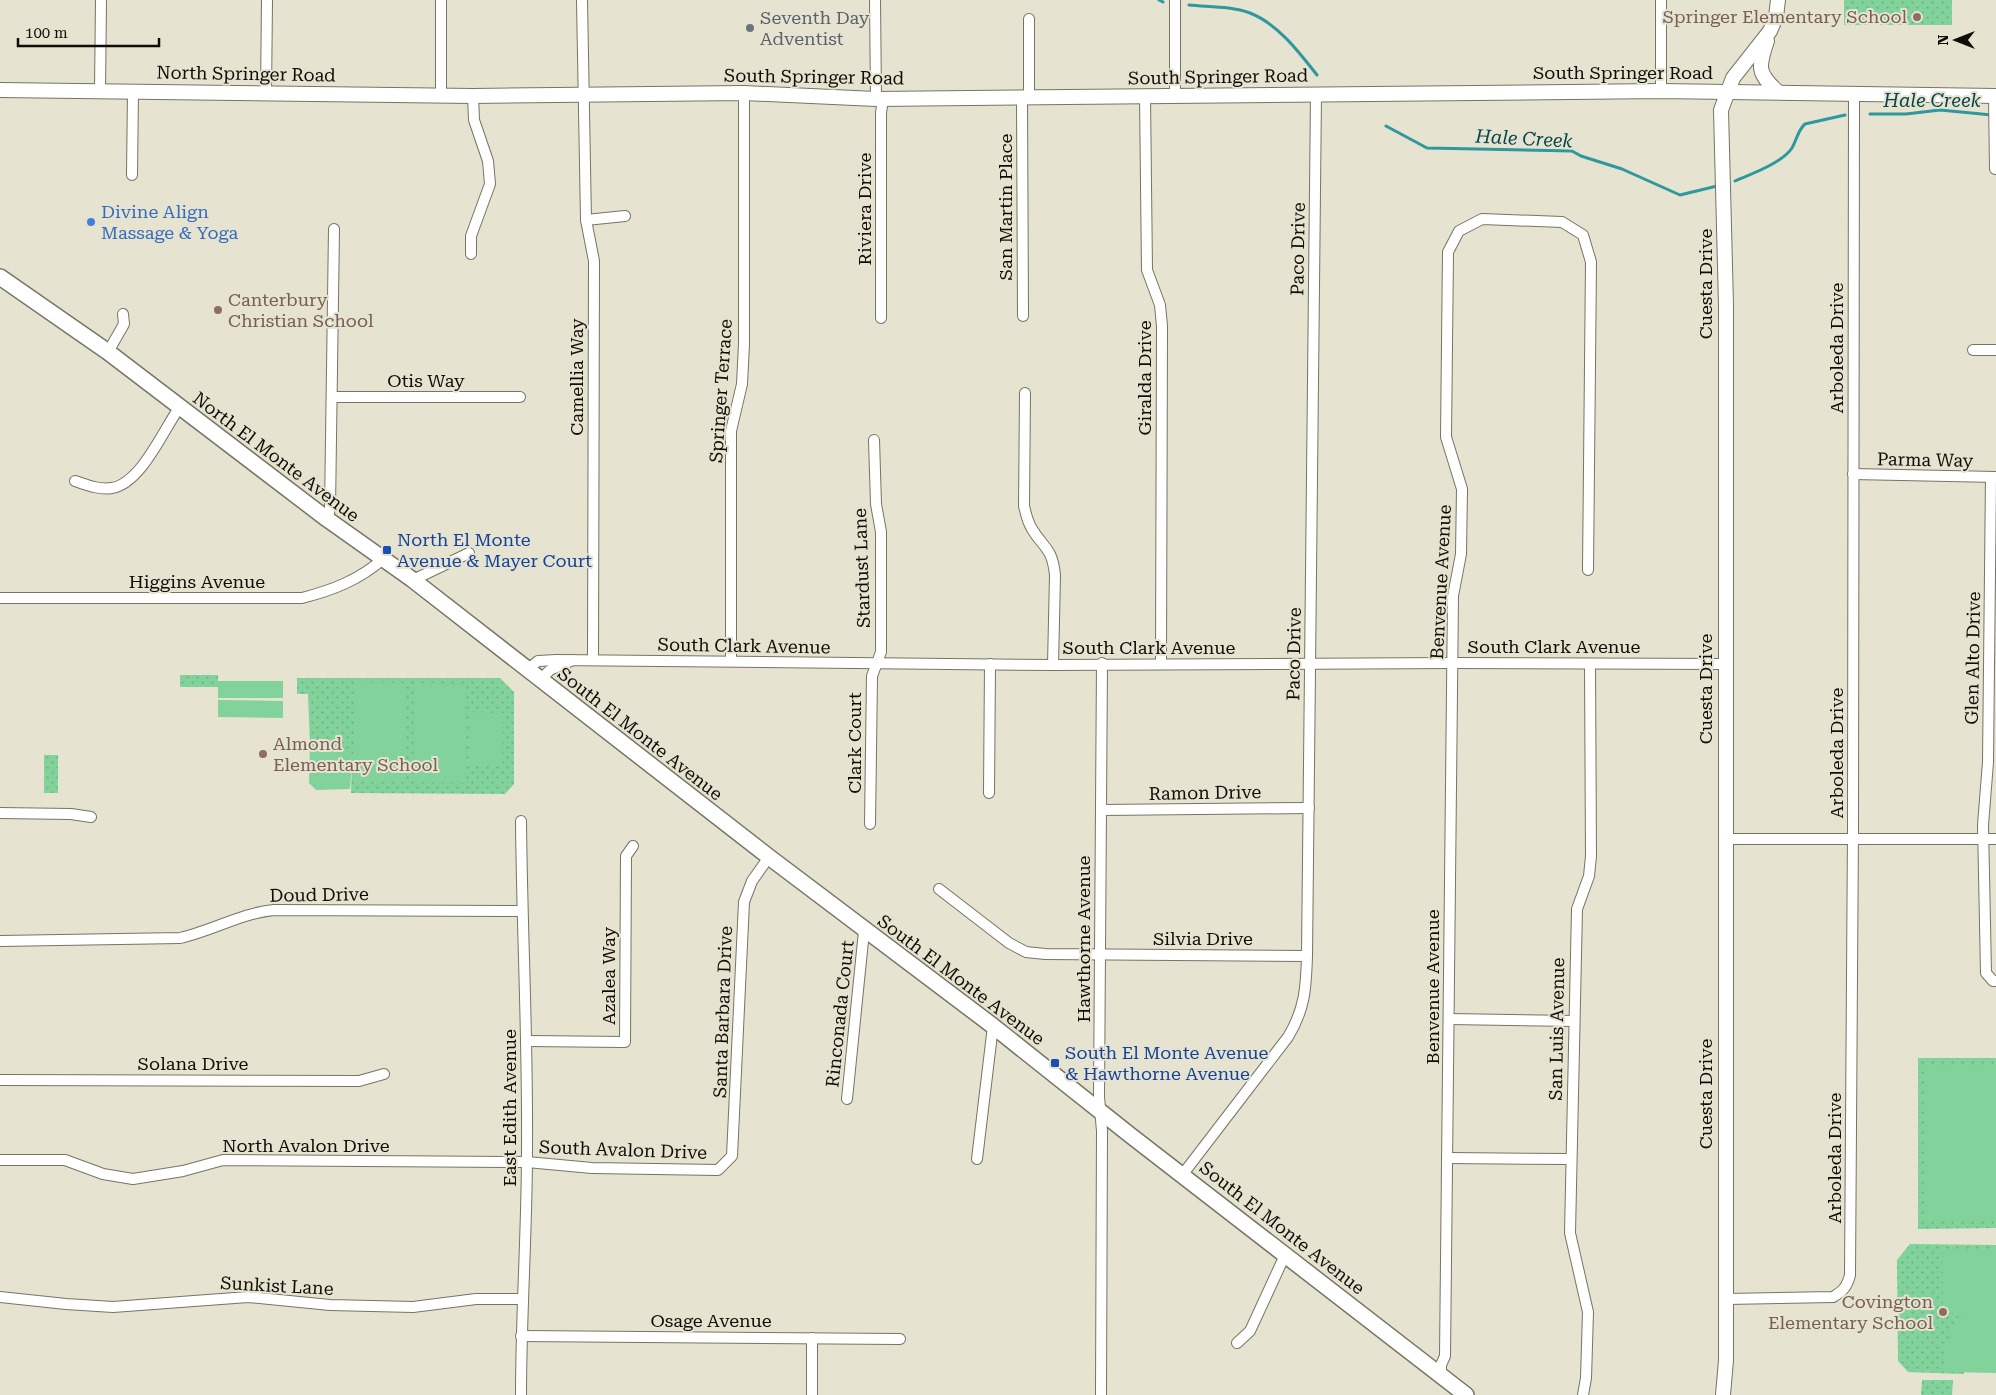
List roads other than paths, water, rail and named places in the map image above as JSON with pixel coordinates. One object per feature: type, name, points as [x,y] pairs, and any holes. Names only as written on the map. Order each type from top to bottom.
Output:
[{"type":"main road","name":"North El Monte Avenue","points":[[0,277],[108,352],[179,408],[412,580],[527,670]]},
{"type":"main road","name":"South El Monte Avenue","points":[[527,670],[864,931],[993,1026],[1466,1395]]},
{"type":"street","points":[[100,91],[101,0]]},
{"type":"street","points":[[266,94],[267,0]]},
{"type":"street","points":[[440,0],[441,96]]},
{"type":"street","name":"Camellia Way","points":[[582,0],[586,220],[594,261],[593,660]]},
{"type":"street","name":"Riviera Drive","points":[[875,0],[882,113],[881,318]]},
{"type":"street","points":[[1175,0],[1175,96]]},
{"type":"street","points":[[1661,0],[1661,91]]},
{"type":"street","name":"Cuesta Drive","points":[[1723,1395],[1726,1360],[1726,296],[1721,110],[1734,77],[1770,31],[1776,17],[1778,0]]},
{"type":"street","name":"San Martin Place","points":[[1023,316],[1029,18]]},
{"type":"street","points":[[1770,31],[1760,60],[1760,68],[1764,79],[1778,92]]},
{"type":"street","name":"North Springer Road","points":[[0,90],[441,96]]},
{"type":"street","points":[[132,175],[133,91]]},
{"type":"street","name":"South Springer Road","points":[[441,96],[744,93],[880,99],[1661,91],[1995,96]]},
{"type":"street","name":"Springer Terrace","points":[[730,661],[731,431],[742,384],[744,344],[744,93]]},
{"type":"street","name":"Paco Drive","points":[[1183,1174],[1288,1037],[1298,1021],[1304,1001],[1307,956],[1309,808],[1316,94]]},
{"type":"street","name":"Arboleda Drive","points":[[1726,1299],[1833,1297],[1848,1284],[1850,1276],[1853,839],[1854,95]]},
{"type":"street","points":[[472,254],[471,236],[490,184],[488,161],[474,120],[474,96]]},
{"type":"street","name":"Giralda Drive","points":[[1145,96],[1147,270],[1160,305],[1162,326],[1161,663]]},
{"type":"street","points":[[1995,96],[1995,169]]},
{"type":"street","points":[[586,220],[625,216]]},
{"type":"street","name":"Benvenue Avenue","points":[[1441,1376],[1441,1365],[1445,1356],[1453,596],[1461,554],[1462,489],[1446,437],[1448,252],[1459,231],[1482,219],[1562,222],[1583,235],[1591,262],[1588,570]]},
{"type":"street","points":[[327,519],[330,508],[334,229]]},
{"type":"street","points":[[108,352],[124,324],[124,314]]},
{"type":"street","points":[[1974,350],[1996,350]]},
{"type":"street","points":[[1025,393],[1024,506],[1033,531],[1050,553],[1054,563],[1053,665]]},
{"type":"street","name":"Otis Way","points":[[332,397],[520,397]]},
{"type":"street","points":[[74,481],[99,488],[112,488],[124,484],[138,471],[179,408]]},
{"type":"street","name":"Stardust Lane","points":[[874,440],[876,504],[881,532],[881,652],[877,664]]},
{"type":"street","name":"Parma Way","points":[[1853,474],[1994,477]]},
{"type":"street","name":"Glen Alto Drive","points":[[1994,477],[1988,762],[1983,803],[1983,839],[1986,973],[1993,981],[1996,981]]},
{"type":"street","points":[[412,580],[469,553]]},
{"type":"street","name":"Higgins Avenue","points":[[0,598],[302,598],[348,583],[366,573],[384,559]]},
{"type":"street","name":"South Clark Avenue","points":[[527,670],[538,661],[573,660],[1053,665],[1102,663],[1310,664],[1452,662],[1725,664]]},
{"type":"street","name":"South Clark Avenue","points":[[540,680],[550,670],[573,660]]},
{"type":"street","name":"Hawthorne Avenue","points":[[1101,1395],[1101,1111],[1099,1098],[1102,663]]},
{"type":"street","name":"Clark Court","points":[[870,824],[872,676],[877,664]]},
{"type":"street","points":[[989,793],[990,664]]},
{"type":"street","name":"San Luis Avenue","points":[[1582,1395],[1586,1378],[1588,1312],[1570,1233],[1570,1159],[1577,909],[1589,876],[1591,856],[1590,664]]},
{"type":"street","name":"Ramon Drive","points":[[1101,810],[1309,808]]},
{"type":"street","points":[[0,813],[71,814],[91,817]]},
{"type":"street","name":"East Edith Avenue","points":[[521,821],[527,1041],[527,1162],[521,1336],[521,1395]]},
{"type":"street","points":[[1725,839],[1996,839]]},
{"type":"street","name":"Azalea Way","points":[[527,1041],[625,1042],[626,856],[633,846]]},
{"type":"street","name":"Santa Barbara Drive","points":[[718,1170],[732,1156],[744,902],[752,881],[768,857]]},
{"type":"street","name":"Silvia Drive","points":[[939,890],[1009,943],[1026,952],[1100,955],[1307,956]]},
{"type":"street","name":"Doud Drive","points":[[0,940],[180,938],[192,936],[254,913],[274,910],[522,911]]},
{"type":"street","name":"Rinconada Court","points":[[847,1100],[864,931]]},
{"type":"street","points":[[1449,1019],[1574,1021]]},
{"type":"street","points":[[977,1159],[993,1026]]},
{"type":"street","name":"Solana Drive","points":[[0,1080],[359,1081],[384,1074]]},
{"type":"street","points":[[1448,1158],[1570,1159]]},
{"type":"street","name":"North Avalon Drive","points":[[0,1160],[65,1160],[103,1174],[133,1179],[183,1171],[223,1160],[527,1162]]},
{"type":"street","name":"South Avalon Drive","points":[[527,1162],[592,1168],[718,1170]]},
{"type":"street","points":[[1237,1343],[1250,1331],[1285,1255]]},
{"type":"street","name":"Sunkist Lane","points":[[0,1297],[113,1308],[248,1297],[330,1305],[413,1308],[476,1299],[522,1299]]},
{"type":"street","name":"Osage Avenue","points":[[521,1336],[900,1339]]},
{"type":"street","points":[[812,1338],[812,1395]]},
{"type":"waterway","name":"Hale Creek","points":[[1159,0],[1163,2]]},
{"type":"waterway","name":"Hale Creek","points":[[1189,5],[1235,9],[1260,18],[1279,31],[1317,75]]},
{"type":"waterway","name":"Hale Creek","points":[[1870,114],[1906,114],[1940,110],[1992,115]]},
{"type":"waterway","name":"Hale Creek","points":[[1735,181],[1766,168],[1781,158],[1792,148],[1805,124],[1845,115]]},
{"type":"waterway","name":"Hale Creek","points":[[1386,126],[1427,148],[1572,151],[1581,156],[1622,169],[1680,195],[1717,186]]},
{"type":"place","name":"Springer Elementary School","points":[[1917,17]]},
{"type":"place","name":"Seventh Day Adventist","points":[[750,28]]},
{"type":"place","name":"Divine Align Massage & Yoga","points":[[91,222]]},
{"type":"place","name":"Canterbury Christian School","points":[[218,310]]},
{"type":"place","name":"North El Monte Avenue & Mayer Court","points":[[387,550]]},
{"type":"place","name":"Almond Elementary School","points":[[263,754]]},
{"type":"place","name":"South El Monte Avenue & Hawthorne Avenue","points":[[1055,1063]]},
{"type":"place","name":"Covington Elementary School","points":[[1943,1312]]}]
